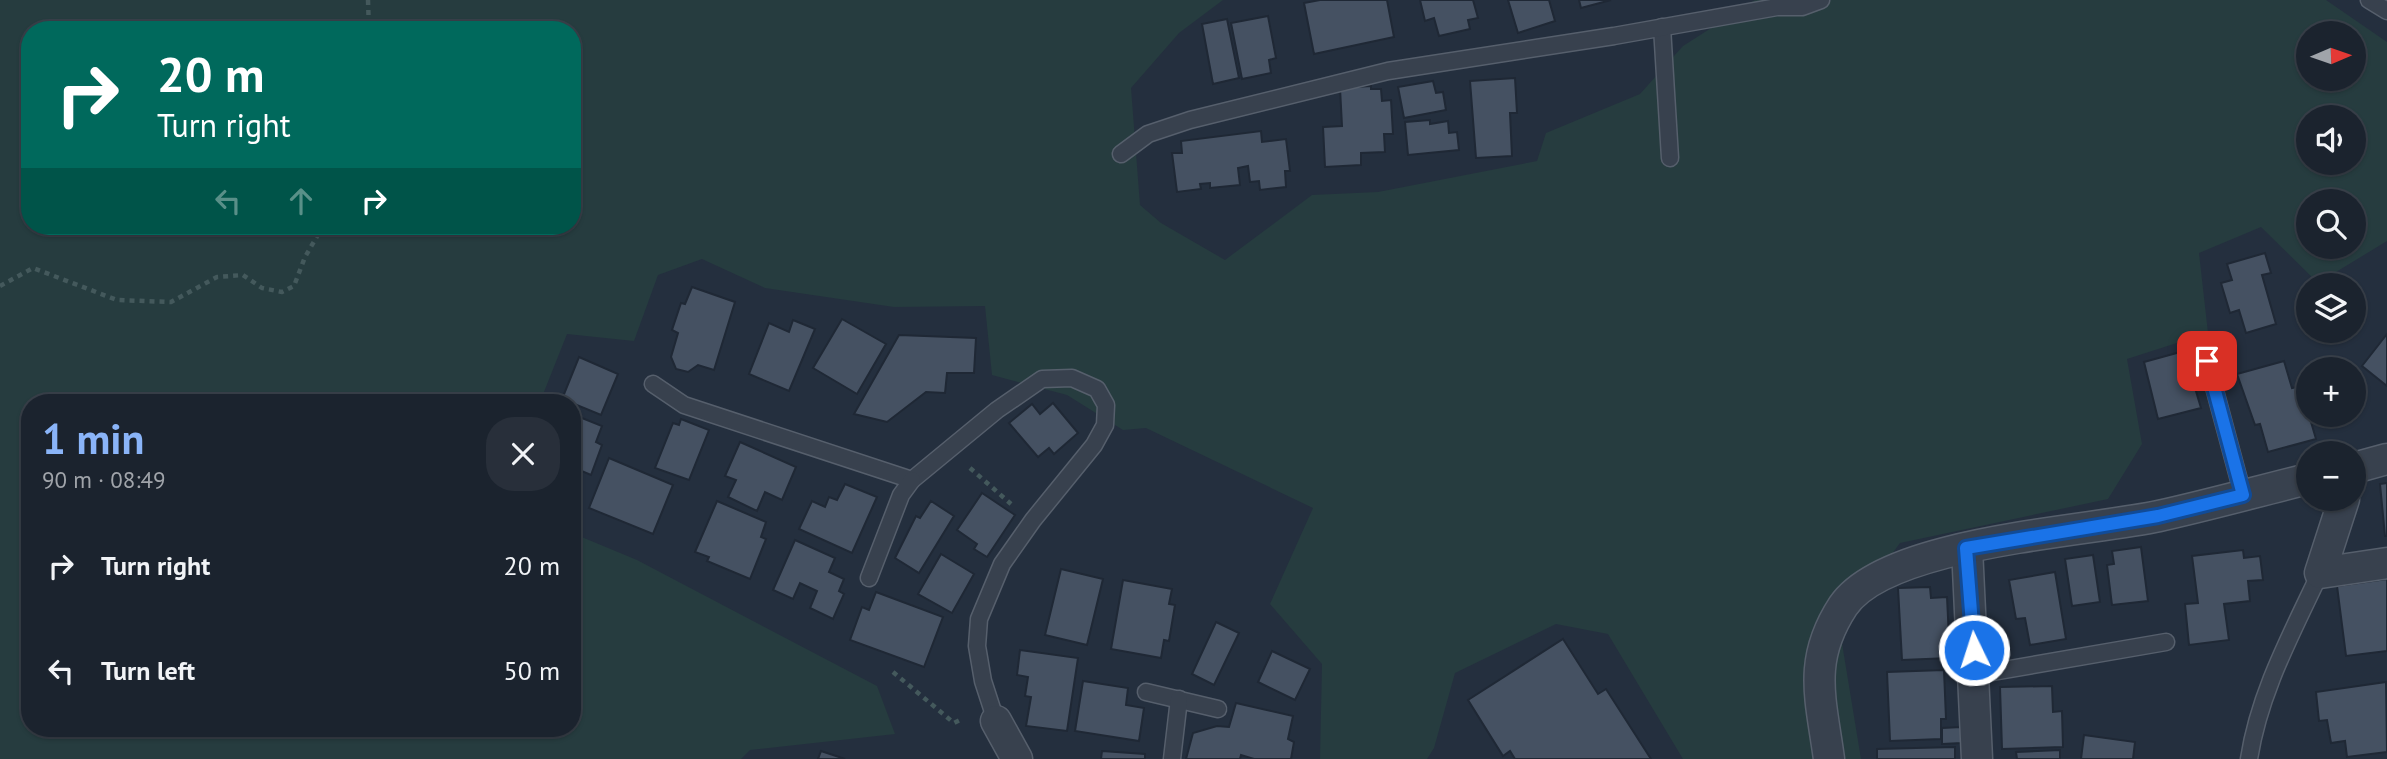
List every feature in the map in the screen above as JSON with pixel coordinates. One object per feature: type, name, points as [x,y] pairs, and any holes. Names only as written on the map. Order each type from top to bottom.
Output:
[{"type":"street","points":[[2366,465],[2387,459]]},
{"type":"street","points":[[1829,759],[1818,658],[1845,603],[1886,571],[1966,548],[2158,516],[2296,482]]},
{"type":"street","points":[[2340,511],[2320,573],[2387,563]]},
{"type":"street","points":[[1966,548],[1975,675],[1977,759]]},
{"type":"street","points":[[996,721],[1017,759]]},
{"type":"lane","points":[[1121,154],[1148,134],[1190,120],[1388,71],[1777,7],[1802,8],[1821,0]]},
{"type":"lane","points":[[2368,0],[2387,10]]},
{"type":"lane","points":[[1662,27],[1670,158]]},
{"type":"lane","points":[[2207,361],[2243,495]]},
{"type":"lane","points":[[869,578],[901,495],[912,480],[951,451],[998,410],[1042,379],[1072,378],[1097,389],[1106,405],[1105,425],[1094,445],[1032,520],[1002,564],[979,619],[977,646],[983,681],[996,721]]},
{"type":"lane","points":[[653,384],[684,405],[912,480]]},
{"type":"lane","points":[[2249,759],[2254,727],[2283,650],[2320,573]]},
{"type":"lane","points":[[1975,675],[2166,642]]},
{"type":"lane","points":[[1146,692],[1219,709]]},
{"type":"lane","points":[[1172,759],[1179,699]]},
{"type":"path","points":[[368,0],[369,21]]},
{"type":"path","points":[[0,286],[33,268],[117,300],[171,302],[217,277],[243,275],[262,288],[282,292],[294,286],[305,257],[318,235]]},
{"type":"path","points":[[951,451],[997,494],[1032,520]]},
{"type":"path","points":[[893,672],[954,723],[960,723],[964,718],[961,708]]},
{"type":"green space","points":[[0,0],[1223,0],[1179,33],[1131,88],[1140,205],[1161,223],[1225,260],[1312,195],[1378,192],[1537,161],[1546,133],[1640,94],[1683,46],[1755,0],[2326,0],[2356,21],[2296,21],[2296,91],[2366,91],[2366,28],[2387,42],[2387,241],[2366,254],[2366,189],[2296,189],[2296,259],[2357,259],[2334,273],[2308,273],[2261,227],[2199,253],[2208,333],[2127,359],[2142,444],[2108,499],[1900,543],[1839,625],[1861,759],[1683,759],[1608,634],[1556,624],[1455,673],[1434,748],[1427,759],[1320,759],[1322,664],[1270,604],[1313,508],[1146,428],[1123,430],[1067,395],[992,375],[985,306],[894,307],[765,288],[702,259],[658,275],[634,341],[567,334],[543,394],[21,394],[21,737],[581,737],[581,537],[637,560],[877,686],[895,734],[750,750],[741,759],[0,759]]},
{"type":"building","points":[[1320,0],[1387,0],[1394,37],[1314,54],[1304,3]]},
{"type":"building","points":[[1420,0],[1473,0],[1478,18],[1468,20],[1470,29],[1439,36],[1434,18],[1425,21]]},
{"type":"building","points":[[1508,0],[1549,0],[1555,21],[1518,33]]},
{"type":"building","points":[[1579,0],[1611,0],[1581,8]]},
{"type":"building","points":[[1268,16],[1276,58],[1269,60],[1271,73],[1242,79],[1231,23]]},
{"type":"building","points":[[1227,19],[1239,78],[1213,84],[1202,24]]},
{"type":"building","points":[[1515,78],[1517,113],[1510,113],[1512,156],[1476,158],[1470,81]]},
{"type":"building","points":[[1433,81],[1436,93],[1443,92],[1446,110],[1404,118],[1398,87]]},
{"type":"building","points":[[1371,86],[1371,89],[1381,89],[1382,101],[1391,100],[1393,134],[1384,134],[1385,152],[1361,153],[1361,165],[1325,167],[1323,127],[1342,126],[1340,88]]},
{"type":"building","points":[[1430,120],[1430,124],[1448,121],[1449,133],[1457,132],[1459,150],[1408,155],[1405,122]]},
{"type":"building","points":[[1261,131],[1262,142],[1286,139],[1290,171],[1285,171],[1286,187],[1260,190],[1259,181],[1250,182],[1248,166],[1238,168],[1240,185],[1210,188],[1210,183],[1200,184],[1201,189],[1177,192],[1172,153],[1182,153],[1181,141]]},
{"type":"building","points":[[2265,253],[2271,273],[2262,275],[2276,324],[2246,333],[2239,310],[2230,313],[2221,283],[2232,280],[2227,264]]},
{"type":"building","points":[[692,287],[735,302],[714,370],[698,365],[688,372],[676,369],[671,357],[678,333],[672,330],[681,303],[685,304]]},
{"type":"building","points":[[842,319],[886,344],[857,394],[813,368]]},
{"type":"building","points":[[793,320],[815,329],[789,391],[749,374],[769,323],[789,332]]},
{"type":"building","points":[[2387,334],[2387,386],[2366,369],[2366,361]]},
{"type":"building","points":[[899,335],[976,338],[974,373],[947,373],[945,393],[926,392],[887,422],[854,414]]},
{"type":"building","points":[[2184,351],[2201,408],[2158,419],[2144,362]]},
{"type":"building","points":[[579,357],[618,374],[601,415],[581,407],[581,394],[564,394]]},
{"type":"building","points":[[2284,361],[2292,388],[2296,387],[2296,427],[2312,427],[2316,439],[2296,441],[2296,444],[2268,452],[2260,424],[2255,425],[2237,374]]},
{"type":"building","points":[[1053,403],[1078,433],[1054,454],[1049,448],[1038,457],[1009,423],[1032,404],[1040,414]]},
{"type":"building","points":[[581,418],[602,426],[596,442],[602,445],[591,475],[581,471]]},
{"type":"building","points":[[681,419],[709,430],[689,480],[655,468],[673,423],[679,425]]},
{"type":"building","points":[[740,442],[796,467],[782,500],[765,492],[757,511],[728,497],[736,480],[725,476]]},
{"type":"building","points":[[609,458],[673,485],[653,534],[589,508]]},
{"type":"building","points":[[2387,483],[2387,536],[2385,536],[2380,484]]},
{"type":"building","points":[[845,484],[877,497],[852,553],[799,529],[812,501],[825,507],[829,497],[837,500]]},
{"type":"building","points":[[982,493],[1015,515],[987,557],[974,549],[977,544],[957,530]]},
{"type":"building","points":[[717,501],[766,522],[761,537],[766,539],[750,579],[707,561],[709,557],[695,552]]},
{"type":"building","points":[[931,501],[954,516],[919,573],[895,558],[916,516],[920,518]]},
{"type":"building","points":[[795,540],[835,558],[829,572],[844,579],[839,591],[844,594],[833,619],[810,608],[817,591],[800,583],[793,599],[773,590]]},
{"type":"building","points":[[2141,547],[2148,601],[2112,605],[2107,565],[2114,564],[2112,551]]},
{"type":"building","points":[[2243,550],[2244,558],[2260,556],[2263,580],[2248,581],[2250,601],[2224,604],[2229,640],[2189,645],[2185,604],[2198,603],[2192,556]]},
{"type":"building","points":[[941,554],[974,574],[952,613],[918,594]]},
{"type":"building","points":[[2093,555],[2100,602],[2072,606],[2065,559]]},
{"type":"building","points":[[1061,569],[1103,579],[1087,645],[1045,635]]},
{"type":"building","points":[[2055,572],[2066,639],[2030,645],[2025,618],[2016,619],[2009,580]]},
{"type":"building","points":[[2387,579],[2387,651],[2346,656],[2337,586]]},
{"type":"building","points":[[1123,580],[1172,589],[1169,604],[1175,605],[1169,641],[1164,640],[1161,658],[1111,649]]},
{"type":"building","points":[[1930,587],[1931,598],[1947,597],[1950,658],[1902,660],[1898,588]]},
{"type":"building","points":[[876,592],[943,617],[924,667],[850,640],[862,607],[869,610]]},
{"type":"building","points":[[1216,622],[1239,633],[1214,685],[1192,674]]},
{"type":"building","points":[[1563,639],[1598,694],[1606,689],[1651,759],[1515,759],[1510,751],[1503,756],[1468,700]]},
{"type":"building","points":[[1020,650],[1078,658],[1067,731],[1026,726],[1031,697],[1025,696],[1028,677],[1017,675]]},
{"type":"building","points":[[1272,651],[1310,669],[1295,700],[1258,682]]},
{"type":"building","points":[[1944,670],[1946,719],[1941,719],[1941,739],[1890,741],[1887,672]]},
{"type":"building","points":[[1083,681],[1128,688],[1126,705],[1144,708],[1139,741],[1075,731]]},
{"type":"building","points":[[2386,682],[2387,752],[2347,757],[2345,741],[2331,743],[2327,720],[2319,721],[2316,692]]},
{"type":"building","points":[[2052,686],[2053,712],[2062,711],[2063,747],[2002,749],[2000,687]]},
{"type":"building","points":[[1236,703],[1293,716],[1288,739],[1294,742],[1291,759],[1254,759],[1241,755],[1240,759],[1186,759],[1193,733],[1217,726],[1229,727]]},
{"type":"building","points":[[1961,727],[1962,743],[1942,744],[1942,728]]},
{"type":"building","points":[[2084,735],[2135,742],[2133,759],[2081,759]]},
{"type":"building","points":[[1955,747],[1955,759],[1877,759],[1877,749]]},
{"type":"building","points":[[2060,750],[2060,759],[2017,759],[2016,752]]},
{"type":"building","points":[[821,751],[845,759],[818,759]]},
{"type":"building","points":[[1102,751],[1145,754],[1145,759],[1101,759]]},
{"type":"route","points":[[1974,650],[1966,548],[2158,516],[2243,495],[2207,361]]}]
